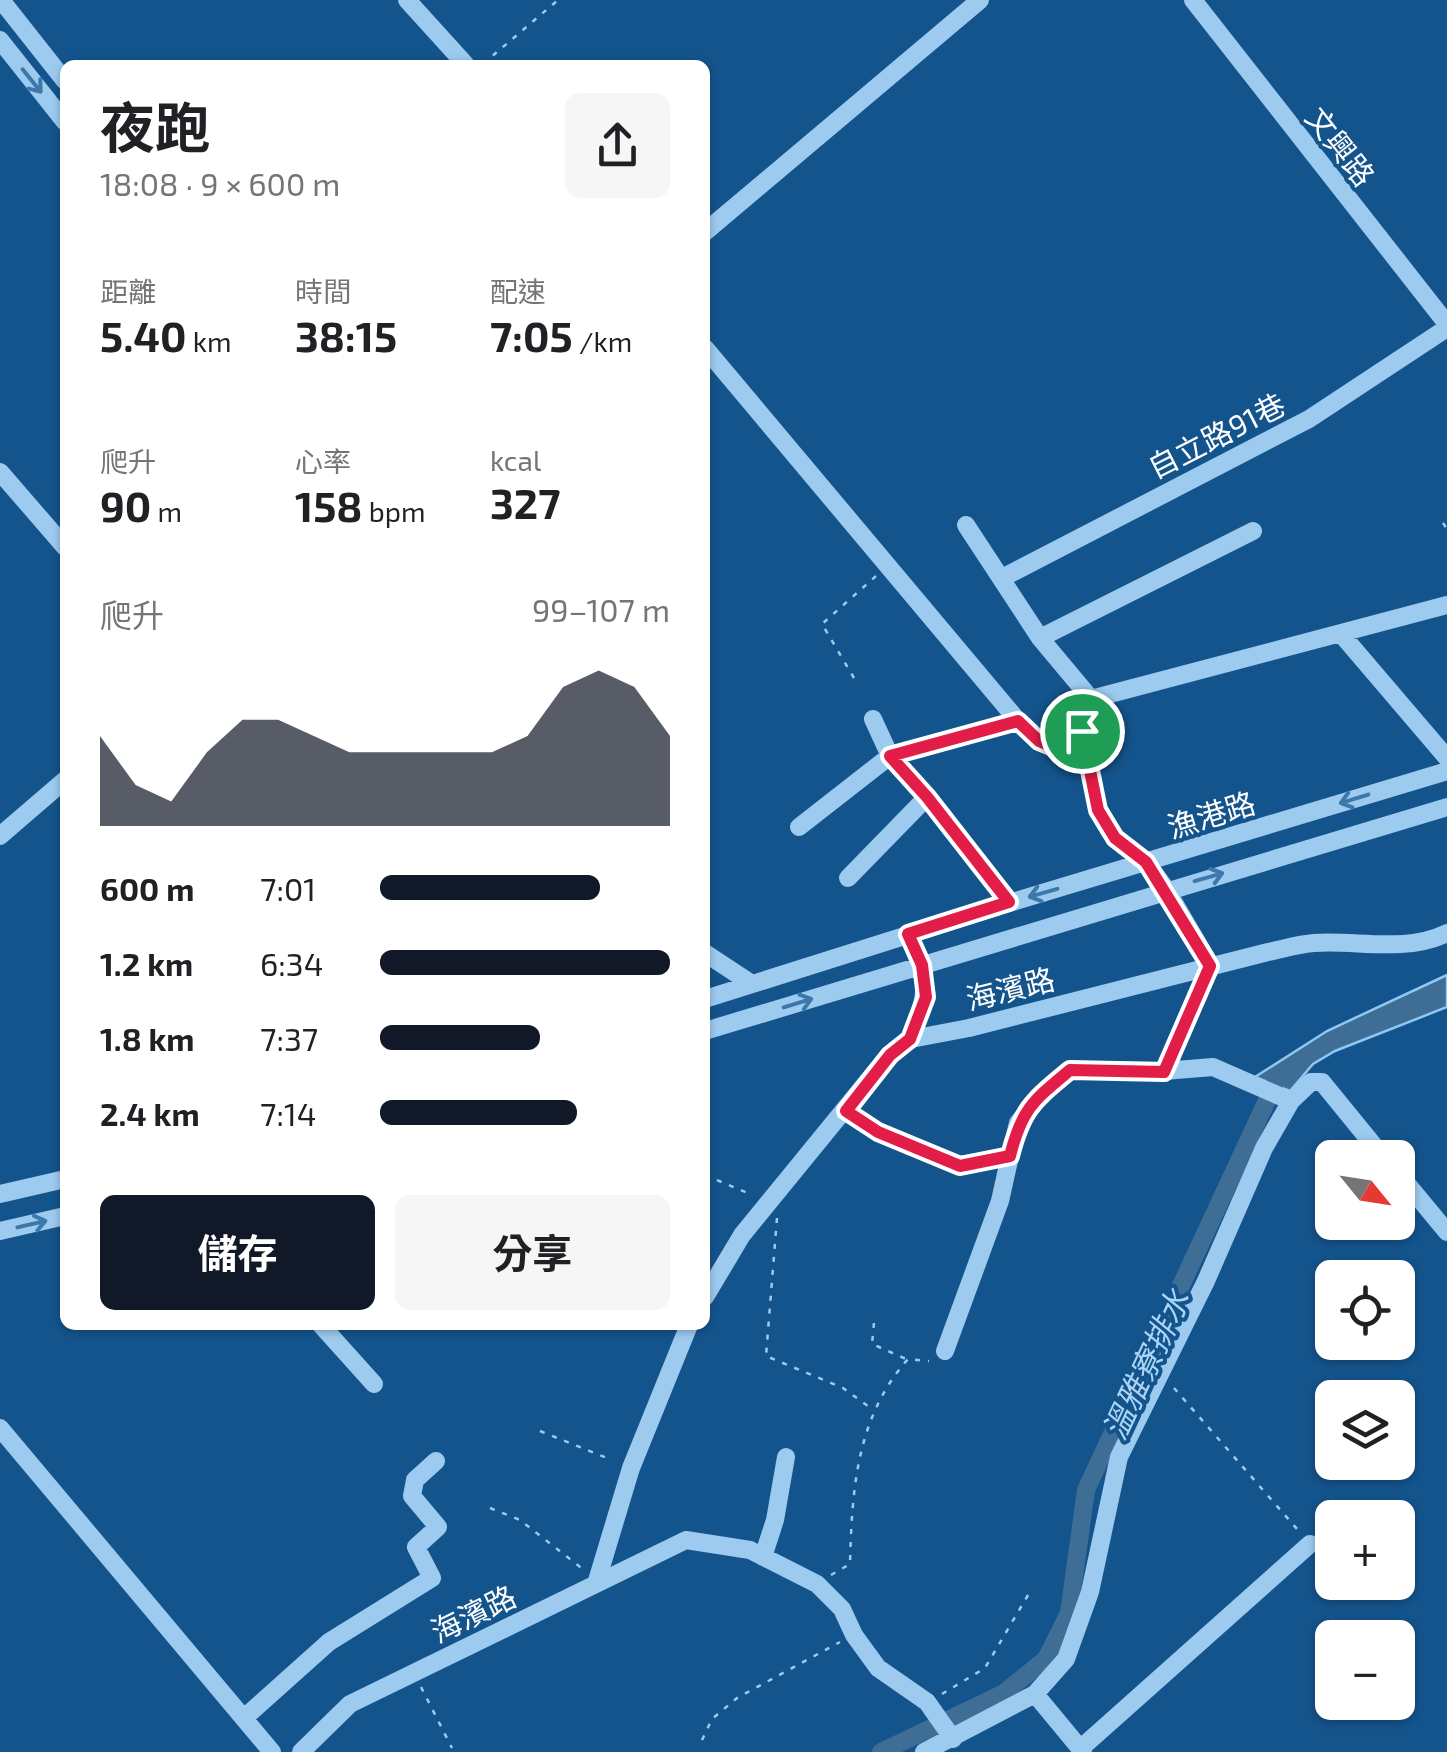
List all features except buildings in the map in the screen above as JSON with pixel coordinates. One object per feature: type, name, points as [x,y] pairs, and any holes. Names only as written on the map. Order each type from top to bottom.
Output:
[{"type":"street","points":[[1,0],[60,75]]},
{"type":"street","points":[[407,0],[461,60]]},
{"type":"street","points":[[710,228],[980,0]]},
{"type":"street","name":"文興路","points":[[1193,0],[1447,326]]},
{"type":"street","points":[[0,40],[60,116]]},
{"type":"street","name":"自立路91巷","points":[[1002,578],[1309,419],[1447,326]]},
{"type":"street","points":[[710,354],[1018,721],[1039,741],[1051,746],[1082,731]]},
{"type":"street","points":[[0,472],[60,541]]},
{"type":"street","points":[[966,525],[1040,638],[1091,699]]},
{"type":"street","points":[[1040,638],[1252,531]]},
{"type":"street","points":[[1091,699],[1447,606]]},
{"type":"street","points":[[1342,635],[1447,758]]},
{"type":"street","points":[[1091,699],[1082,731],[1098,810],[1115,838],[1146,862],[1210,966],[1164,1072]]},
{"type":"street","points":[[872,719],[890,756],[1009,902]]},
{"type":"street","points":[[799,827],[890,756],[1018,721]]},
{"type":"street","name":"漁港路","points":[[710,997],[1009,902],[1447,770]]},
{"type":"street","points":[[0,836],[60,784]]},
{"type":"street","points":[[848,878],[927,797]]},
{"type":"street","name":"漁港路","points":[[710,1029],[1447,807]]},
{"type":"street","name":"海濱路","points":[[910,1039],[1314,943],[1399,944],[1447,933]]},
{"type":"street","points":[[710,1289],[742,1235],[890,1055],[910,1039],[926,997],[922,965],[908,934]]},
{"type":"street","points":[[710,955],[752,984]]},
{"type":"street","points":[[945,1350],[1000,1201],[1018,1124],[1039,1096],[1070,1070],[1164,1072],[1214,1067],[1291,1101]]},
{"type":"street","points":[[924,1752],[1035,1694],[1066,1659],[1090,1592],[1119,1457],[1206,1281],[1240,1196],[1291,1101],[1311,1082],[1322,1082],[1369,1140]]},
{"type":"street","points":[[846,1111],[878,1132],[960,1166],[1010,1156]]},
{"type":"street","points":[[0,1194],[60,1180]]},
{"type":"street","points":[[1415,1194],[1447,1232]]},
{"type":"street","points":[[0,1231],[60,1217]]},
{"type":"street","points":[[325,1330],[374,1384]]},
{"type":"street","points":[[596,1584],[631,1468],[687,1330]]},
{"type":"street","points":[[0,1428],[272,1752]]},
{"type":"street","points":[[764,1557],[786,1458]]},
{"type":"street","points":[[244,1718],[328,1642],[432,1578],[416,1547],[438,1527],[412,1496],[415,1480],[436,1461]]},
{"type":"street","name":"海濱路","points":[[301,1752],[350,1704],[686,1540],[750,1550],[817,1584]]},
{"type":"street","points":[[1035,1694],[1082,1750],[1310,1544]]},
{"type":"street","points":[[817,1584],[842,1609],[854,1635],[878,1668],[931,1706],[952,1735]]},
{"type":"path","points":[[488,60],[558,0]]},
{"type":"path","points":[[1443,524],[1447,529]]},
{"type":"path","points":[[854,678],[822,624],[888,566]]},
{"type":"path","points":[[710,1178],[773,1199],[778,1238],[766,1356],[843,1388],[873,1410]]},
{"type":"path","points":[[874,1324],[872,1344],[908,1359],[927,1362],[945,1350]]},
{"type":"path","points":[[817,1584],[850,1564],[857,1462],[873,1410],[908,1359]]},
{"type":"path","points":[[1160,1372],[1310,1544]]},
{"type":"path","points":[[540,1431],[631,1468]]},
{"type":"path","points":[[490,1508],[520,1520],[554,1544],[596,1584]]},
{"type":"path","points":[[931,1706],[985,1668],[1031,1590]]},
{"type":"path","points":[[702,1740],[712,1719],[736,1698],[854,1635]]},
{"type":"path","points":[[413,1673],[452,1748]]},
{"type":"water","points":[[1447,975],[1447,1007],[1335,1051],[1313,1064],[1290,1091],[1255,1077],[1327,1031]]},
{"type":"waterway","name":"溫雅寮排水","points":[[881,1752],[1004,1693],[1046,1659],[1069,1613],[1086,1490],[1277,1079]]},
{"type":"route","points":[[1018,721],[1039,741],[1051,746],[1082,731],[1098,810],[1115,838],[1146,862],[1210,966],[1164,1072],[1070,1070],[1039,1096],[1018,1124],[1010,1156],[960,1166],[878,1132],[846,1111],[890,1055],[910,1039],[926,997],[922,965],[908,934],[1009,902],[890,756],[1018,721]]}]
